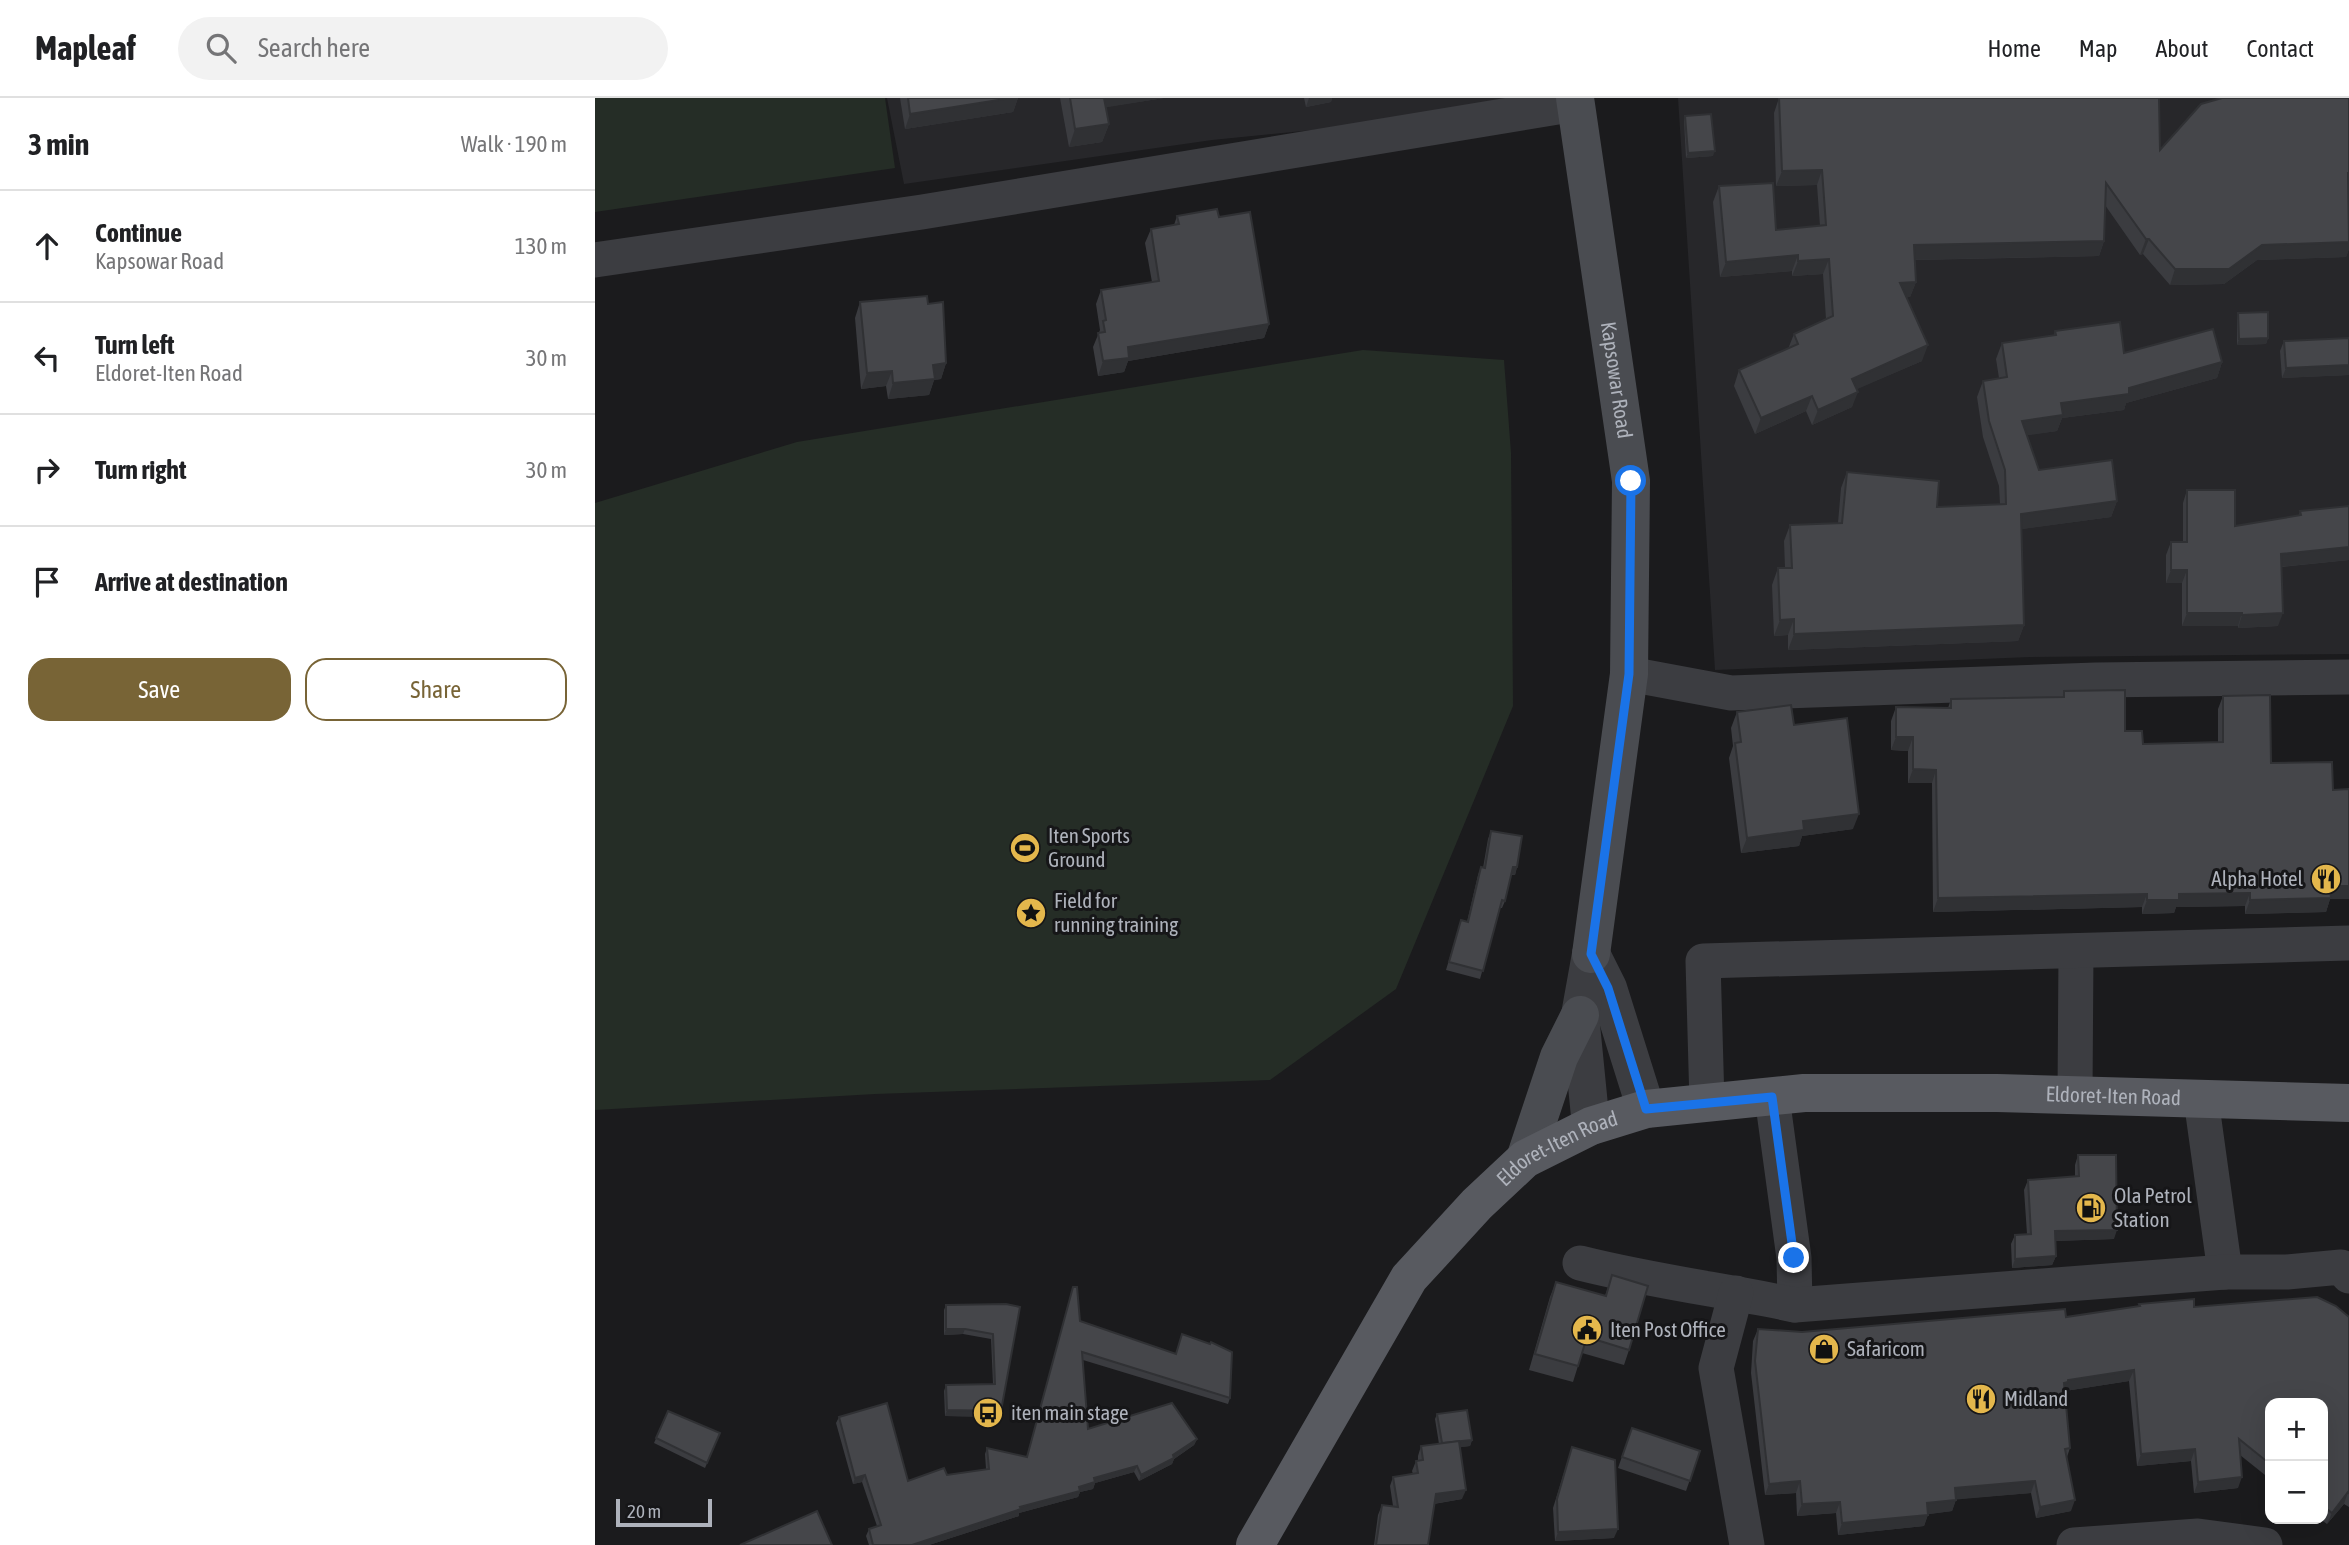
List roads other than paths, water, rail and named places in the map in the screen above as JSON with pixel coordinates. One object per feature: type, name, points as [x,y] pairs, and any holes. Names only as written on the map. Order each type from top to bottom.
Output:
[{"type":"main road","name":"Kapsowar Road","points":[[1575,101],[1631,481],[1629,674],[1591,954]]},
{"type":"main road","points":[[1525,1159],[1559,1057],[1580,1015]]},
{"type":"main road","name":"Eldoret-Iten Road","points":[[1255,1545],[1409,1278],[1477,1204],[1525,1159],[1591,1126],[1646,1109],[1804,1093],[2075,1095],[2349,1103]]},
{"type":"street","points":[[595,260],[935,210],[1575,101]]},
{"type":"street","points":[[1629,674],[1731,693],[2096,680],[2349,677]]},
{"type":"street","points":[[1707,1103],[1703,961],[2349,943]]},
{"type":"street","points":[[2075,1095],[2076,951]]},
{"type":"street","points":[[1591,954],[1608,988],[1646,1109]]},
{"type":"street","name":"Kapsowar Road","points":[[1591,954],[1580,1015],[1591,1126]]},
{"type":"street","points":[[1772,1097],[1794,1258],[1795,1305]]},
{"type":"street","points":[[2201,1099],[2225,1272]]},
{"type":"street","points":[[1580,1263],[1637,1278],[1795,1305],[2225,1272],[2287,1272],[2341,1267],[2349,1276]]},
{"type":"street","points":[[1736,1293],[1716,1368],[1748,1545]]},
{"type":"street","points":[[2074,1545],[2198,1536],[2265,1545]]},
{"type":"place","name":"Iten Sports Ground","points":[[1025,848]]},
{"type":"place","name":"Alpha Hotel","points":[[2326,879]]},
{"type":"place","name":"Field for running training","points":[[1031,913]]},
{"type":"place","name":"Ola Petrol Station","points":[[2091,1208]]},
{"type":"place","name":"Iten Post Office","points":[[1587,1330]]},
{"type":"place","name":"Safaricom","points":[[1824,1349]]},
{"type":"place","name":"Midland","points":[[1981,1399]]},
{"type":"place","name":"iten main stage","points":[[988,1413]]}]
